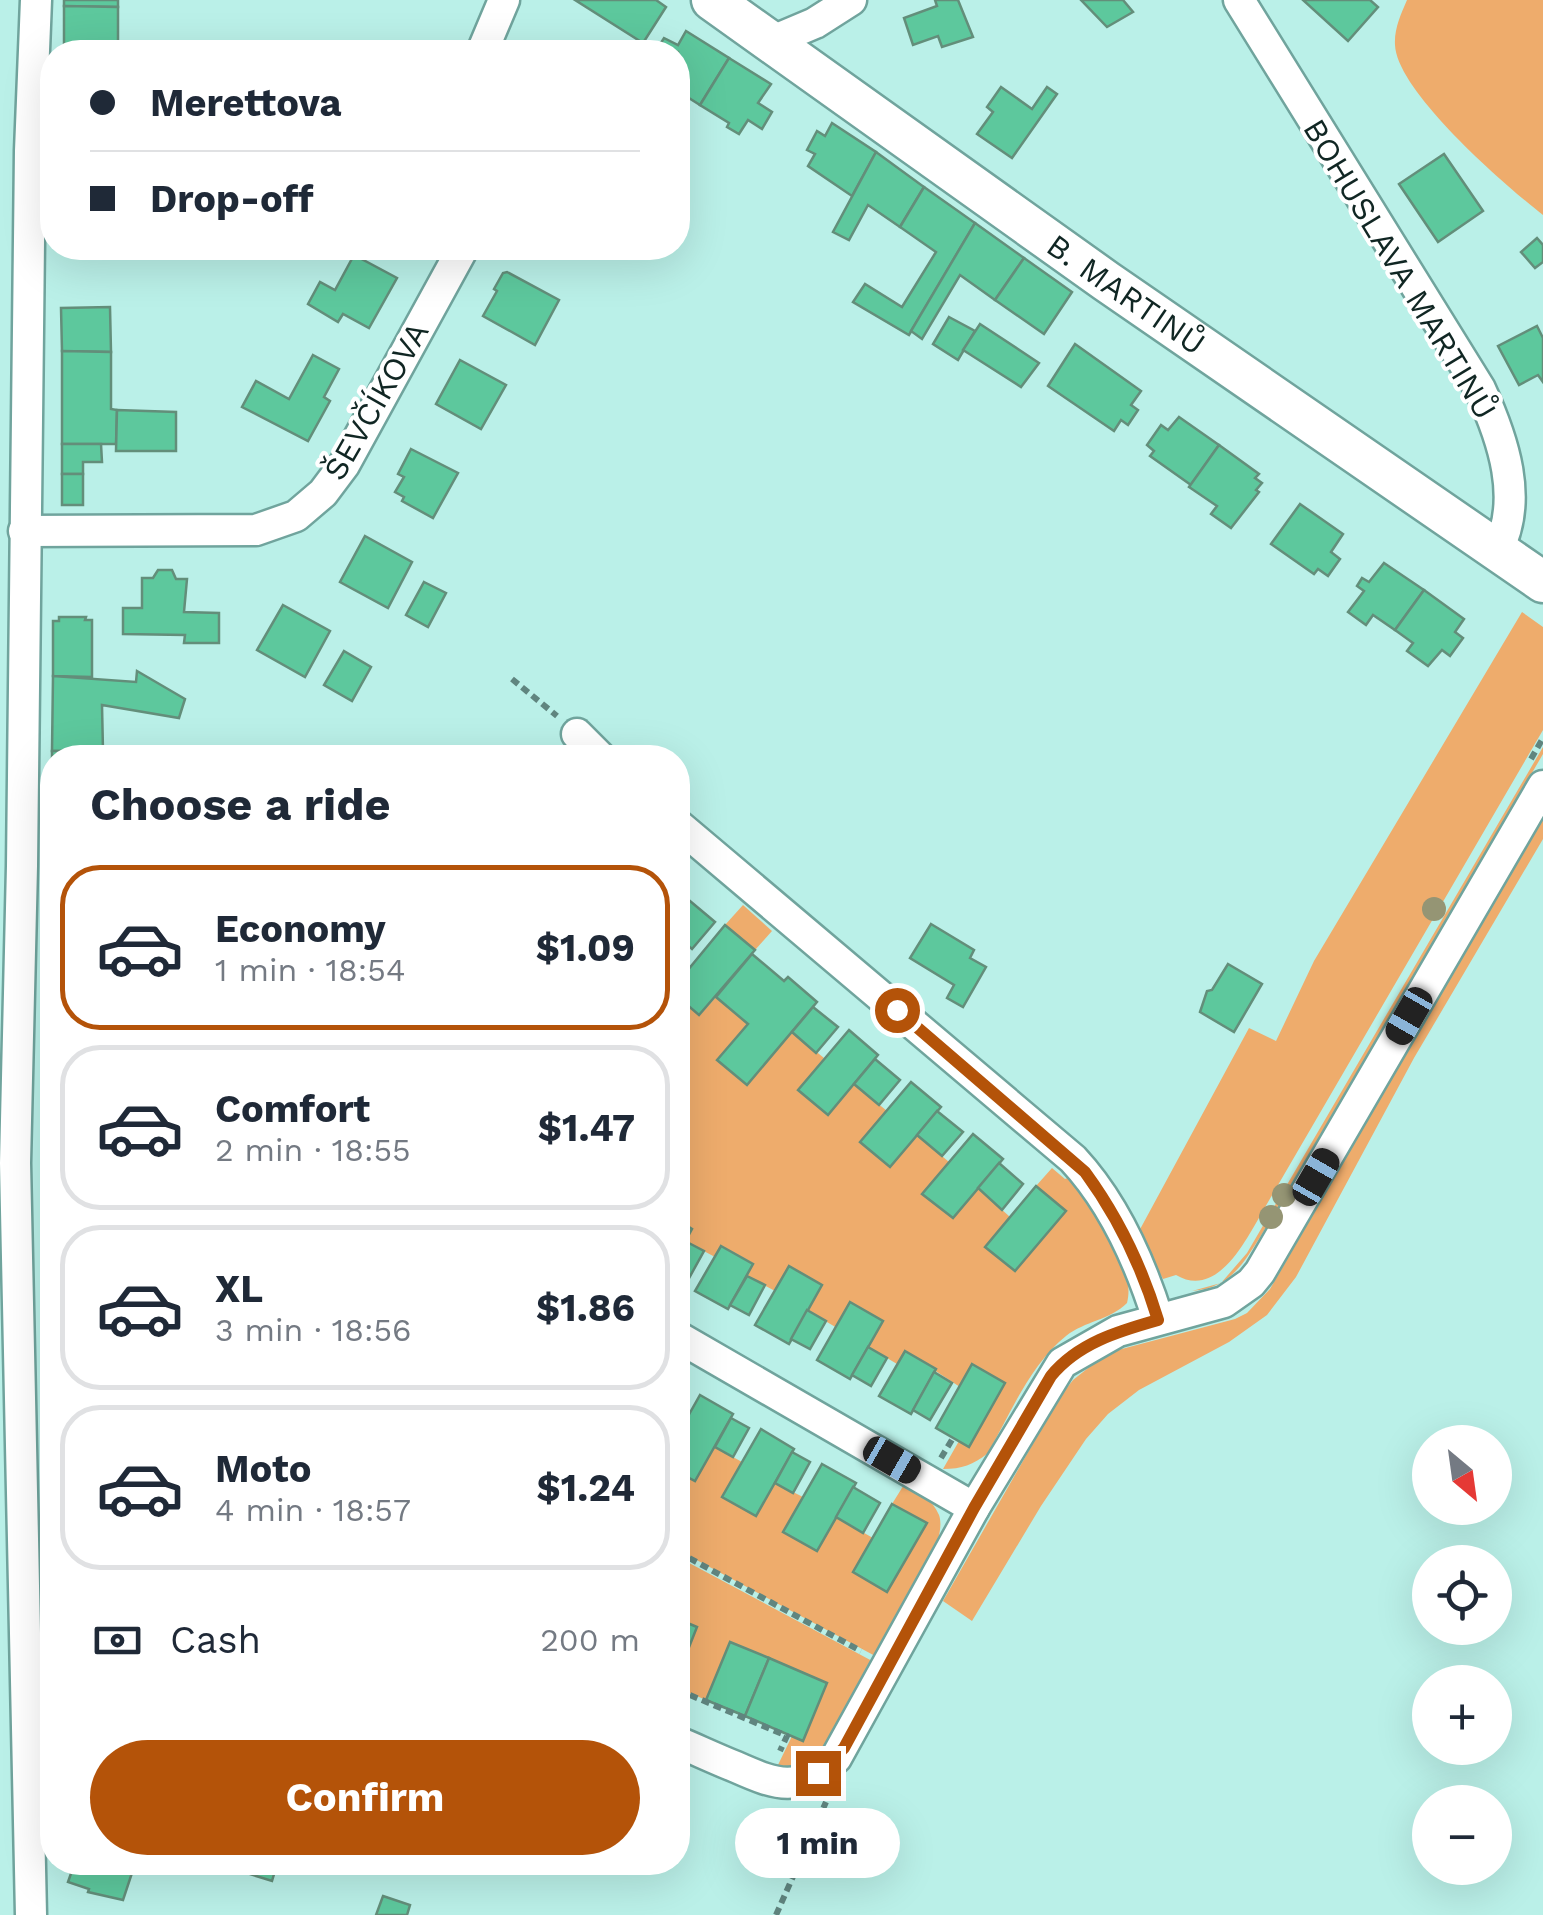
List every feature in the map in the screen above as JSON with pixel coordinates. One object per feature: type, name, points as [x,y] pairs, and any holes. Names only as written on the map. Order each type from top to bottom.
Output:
[{"type":"street","points":[[30,1915],[15,1163],[36,0]]},
{"type":"street","points":[[487,40],[504,0]]},
{"type":"street","name":"B. MARTINŮ","points":[[712,0],[1186,337],[1543,582]]},
{"type":"street","points":[[770,42],[815,24],[851,0]]},
{"type":"street","name":"BOHUSLAVA MARTINŮ","points":[[1239,0],[1492,414],[1511,495],[1508,532],[1498,551]]},
{"type":"street","name":"ŠEVČÍKOVA","points":[[24,530],[256,530],[296,516],[323,493],[344,465],[456,260]]},
{"type":"street","points":[[573,730],[588,745]]},
{"type":"street","points":[[690,1747],[772,1783],[796,1783],[818,1773],[844,1748],[974,1508],[1062,1364],[1107,1336],[1224,1302],[1251,1284],[1260,1272],[1543,786]]},
{"type":"street","points":[[690,835],[1073,1159],[1116,1221],[1144,1278],[1158,1320]]},
{"type":"street","points":[[690,1344],[974,1508]]},
{"type":"path","points":[[512,678],[573,730]]},
{"type":"path","points":[[690,1558],[876,1659]]},
{"type":"path","points":[[690,1695],[787,1736],[773,1766]]},
{"type":"path","points":[[776,1915],[818,1820]]},
{"type":"shaded area","points":[[1407,0],[1543,0],[1543,215],[1456,137],[1400,65],[1395,45]]},
{"type":"shaded area","points":[[1522,612],[1543,627],[1543,730],[1240,1249],[1218,1273],[1205,1279],[1191,1281],[1176,1275],[1163,1279],[1138,1233],[1249,1028],[1276,1041],[1314,961]]},
{"type":"shaded area","points":[[1543,747],[1529,778],[1531,790],[1501,839],[1490,845],[1262,1234],[1242,1264],[1222,1282],[1247,1253]]},
{"type":"shaded area","points":[[1543,815],[1543,839],[1414,1058],[1296,1277],[1267,1315],[1229,1342],[1139,1390],[1108,1414],[1086,1439],[1041,1506],[972,1621],[943,1601],[1073,1380],[1102,1357],[1118,1350],[1235,1319],[1247,1313],[1270,1289],[1384,1092],[1383,1077],[1411,1029],[1422,1025]]},
{"type":"shaded area","points":[[743,905],[772,931],[755,950],[725,925]]},
{"type":"shaded area","points":[[716,997],[748,1024],[717,1060],[747,1085],[792,1032],[824,1058],[798,1091],[827,1114],[854,1084],[887,1111],[890,1166],[917,1135],[949,1162],[923,1194],[953,1218],[978,1188],[1010,1217],[986,1247],[1014,1271],[1065,1212],[1036,1186],[1052,1168],[1065,1179],[1075,1175],[1120,1255],[1126,1272],[1127,1303],[1073,1331],[1053,1348],[1022,1391],[988,1453],[962,1467],[943,1469],[959,1441],[969,1446],[1004,1383],[960,1387],[905,1351],[897,1364],[807,1310],[821,1285],[789,1266],[775,1291],[747,1276],[753,1263],[722,1246],[715,1257],[690,1244],[690,1007],[700,1015]]},
{"type":"shaded area","points":[[715,1447],[742,1462],[723,1497],[755,1516],[775,1483],[803,1497],[784,1532],[836,1517],[873,1538],[853,1572],[886,1592],[926,1523],[892,1504],[905,1483],[933,1505],[940,1528],[936,1546],[877,1657],[690,1556],[690,1478],[695,1481]]},
{"type":"shaded area","points":[[690,1563],[874,1662],[825,1747],[795,1766],[777,1767],[792,1736],[803,1740],[827,1683],[731,1642],[706,1700],[690,1693],[690,1645],[697,1628],[690,1625]]},
{"type":"building","points":[[64,0],[118,0],[118,7],[64,6]]},
{"type":"building","points":[[575,0],[656,0],[666,7],[645,40],[638,40]]},
{"type":"building","points":[[935,0],[958,0],[973,37],[942,47],[938,36],[913,45],[904,18],[937,6]]},
{"type":"building","points":[[1081,0],[1123,0],[1133,12],[1107,27]]},
{"type":"building","points":[[1303,0],[1370,0],[1378,7],[1348,41]]},
{"type":"building","points":[[64,6],[118,7],[118,40],[64,40]]},
{"type":"building","points":[[686,31],[729,58],[700,105],[690,99],[690,40],[681,40]]},
{"type":"building","points":[[729,58],[771,84],[758,103],[772,112],[762,129],[748,120],[739,134],[700,105]]},
{"type":"building","points":[[1001,87],[1032,109],[1047,87],[1057,94],[1012,158],[977,134],[993,112],[987,107]]},
{"type":"building","points":[[832,123],[876,152],[852,196],[808,166],[815,154],[807,150],[817,131],[825,136]]},
{"type":"building","points":[[876,152],[924,187],[900,227],[868,205],[849,240],[833,232]]},
{"type":"building","points":[[1444,154],[1483,211],[1438,242],[1399,184]]},
{"type":"building","points":[[924,187],[975,223],[909,335],[853,302],[865,284],[902,307],[936,252],[900,227]]},
{"type":"building","points":[[975,223],[1024,258],[995,300],[960,275],[922,339],[911,331]]},
{"type":"building","points":[[1537,238],[1543,245],[1543,262],[1535,268],[1521,252]]},
{"type":"building","points":[[1024,258],[1072,292],[1044,334],[995,300]]},
{"type":"building","points":[[351,260],[363,260],[397,278],[369,328],[343,314],[338,322],[308,304],[320,282],[335,290]]},
{"type":"building","points":[[507,272],[559,300],[535,345],[483,316],[497,291],[494,289]]},
{"type":"building","points":[[110,307],[111,352],[62,351],[61,308]]},
{"type":"building","points":[[949,317],[975,331],[958,360],[933,344]]},
{"type":"building","points":[[980,324],[1039,363],[1021,387],[963,350]]},
{"type":"building","points":[[1537,326],[1543,338],[1543,382],[1538,375],[1519,385],[1498,346]]},
{"type":"building","points":[[1075,344],[1141,391],[1131,405],[1138,410],[1128,425],[1121,420],[1114,431],[1048,386]]},
{"type":"building","points":[[62,351],[111,352],[111,409],[117,410],[116,444],[62,444]]},
{"type":"building","points":[[313,355],[339,369],[324,397],[330,401],[308,441],[242,407],[256,381],[289,399]]},
{"type":"building","points":[[460,360],[506,385],[481,429],[436,404]]},
{"type":"building","points":[[117,410],[176,412],[176,451],[116,451]]},
{"type":"building","points":[[1179,417],[1219,445],[1191,485],[1150,456],[1154,451],[1147,445],[1161,425],[1168,430]]},
{"type":"building","points":[[62,444],[101,444],[102,462],[83,462],[83,474],[62,474]]},
{"type":"building","points":[[1219,445],[1259,474],[1255,478],[1262,483],[1231,528],[1211,514],[1217,506],[1189,487]]},
{"type":"building","points":[[411,449],[458,473],[433,518],[402,501],[404,497],[395,492],[404,477],[398,474]]},
{"type":"building","points":[[62,474],[83,474],[83,505],[62,505]]},
{"type":"building","points":[[1300,504],[1343,534],[1331,552],[1340,559],[1328,576],[1318,569],[1314,574],[1271,544]]},
{"type":"building","points":[[365,536],[412,562],[388,608],[340,582]]},
{"type":"building","points":[[1384,563],[1424,590],[1395,630],[1373,615],[1366,625],[1348,612],[1364,591],[1357,586],[1362,578],[1369,582]]},
{"type":"building","points":[[158,570],[172,570],[176,579],[187,579],[184,612],[219,613],[219,643],[184,643],[185,635],[123,634],[123,608],[142,608],[142,578],[153,578]]},
{"type":"building","points":[[424,582],[446,593],[428,627],[406,615]]},
{"type":"building","points":[[1424,590],[1464,619],[1455,632],[1463,638],[1450,656],[1442,650],[1428,666],[1407,651],[1413,643],[1395,630]]},
{"type":"building","points":[[283,605],[330,631],[305,677],[257,650]]},
{"type":"building","points":[[59,617],[92,620],[92,677],[53,676],[53,621],[59,621]]},
{"type":"building","points":[[344,651],[371,667],[352,701],[324,685]]},
{"type":"building","points":[[137,671],[185,699],[179,718],[102,705],[103,745],[52,745],[53,676],[136,682]]},
{"type":"building","points":[[690,901],[715,922],[690,947]]},
{"type":"building","points":[[931,924],[974,950],[970,958],[986,967],[963,1007],[947,998],[954,985],[910,958]]},
{"type":"building","points":[[725,925],[755,950],[699,1015],[690,1007],[690,967]]},
{"type":"building","points":[[752,954],[817,1002],[747,1085],[717,1060],[748,1024],[716,997]]},
{"type":"building","points":[[1228,964],[1262,984],[1234,1032],[1200,1012],[1207,991],[1212,990]]},
{"type":"building","points":[[813,1007],[838,1027],[816,1053],[792,1032]]},
{"type":"building","points":[[849,1030],[878,1055],[828,1115],[798,1090]]},
{"type":"building","points":[[875,1059],[900,1080],[879,1105],[854,1084]]},
{"type":"building","points":[[911,1082],[941,1107],[890,1167],[860,1142]]},
{"type":"building","points":[[937,1111],[963,1132],[942,1156],[917,1135]]},
{"type":"building","points":[[973,1134],[1003,1159],[953,1218],[922,1194]]},
{"type":"building","points":[[999,1163],[1023,1184],[1002,1210],[978,1188]]},
{"type":"building","points":[[1036,1186],[1066,1211],[1015,1271],[985,1247]]},
{"type":"building","points":[[690,1244],[704,1251],[690,1276]]},
{"type":"building","points":[[721,1246],[753,1264],[728,1309],[695,1291]]},
{"type":"building","points":[[789,1266],[822,1285],[789,1344],[755,1325]]},
{"type":"building","points":[[747,1276],[765,1285],[749,1315],[730,1305]]},
{"type":"building","points":[[850,1302],[883,1321],[850,1379],[817,1360]]},
{"type":"building","points":[[807,1310],[826,1321],[810,1349],[791,1339]]},
{"type":"building","points":[[868,1347],[887,1358],[871,1386],[852,1375]]},
{"type":"building","points":[[905,1351],[936,1369],[911,1414],[879,1396]]},
{"type":"building","points":[[972,1364],[1005,1383],[969,1447],[936,1428]]},
{"type":"building","points":[[934,1372],[952,1383],[930,1420],[913,1410]]},
{"type":"building","points":[[700,1395],[733,1414],[695,1481],[690,1478],[690,1413]]},
{"type":"building","points":[[731,1418],[749,1428],[733,1457],[715,1447]]},
{"type":"building","points":[[761,1429],[794,1449],[756,1516],[722,1497]]},
{"type":"building","points":[[792,1452],[810,1462],[793,1493],[775,1483]]},
{"type":"building","points":[[822,1464],[856,1483],[817,1551],[783,1532]]},
{"type":"building","points":[[853,1487],[880,1503],[863,1533],[836,1517]]},
{"type":"building","points":[[892,1504],[927,1523],[887,1592],[853,1572]]},
{"type":"building","points":[[690,1624],[697,1627],[690,1645]]},
{"type":"building","points":[[730,1642],[769,1658],[745,1716],[706,1700]]},
{"type":"building","points":[[769,1658],[827,1683],[803,1741],[745,1716]]},
{"type":"building","points":[[70,1875],[131,1875],[123,1900],[88,1892],[89,1889],[68,1882]]},
{"type":"building","points":[[383,1896],[410,1905],[407,1915],[376,1915]]},
{"type":"route","points":[[818,1773],[844,1748],[974,1508],[1051,1376],[1076,1353],[1096,1342],[1118,1331],[1158,1320],[1132,1252],[1085,1172],[897,1010]]}]
